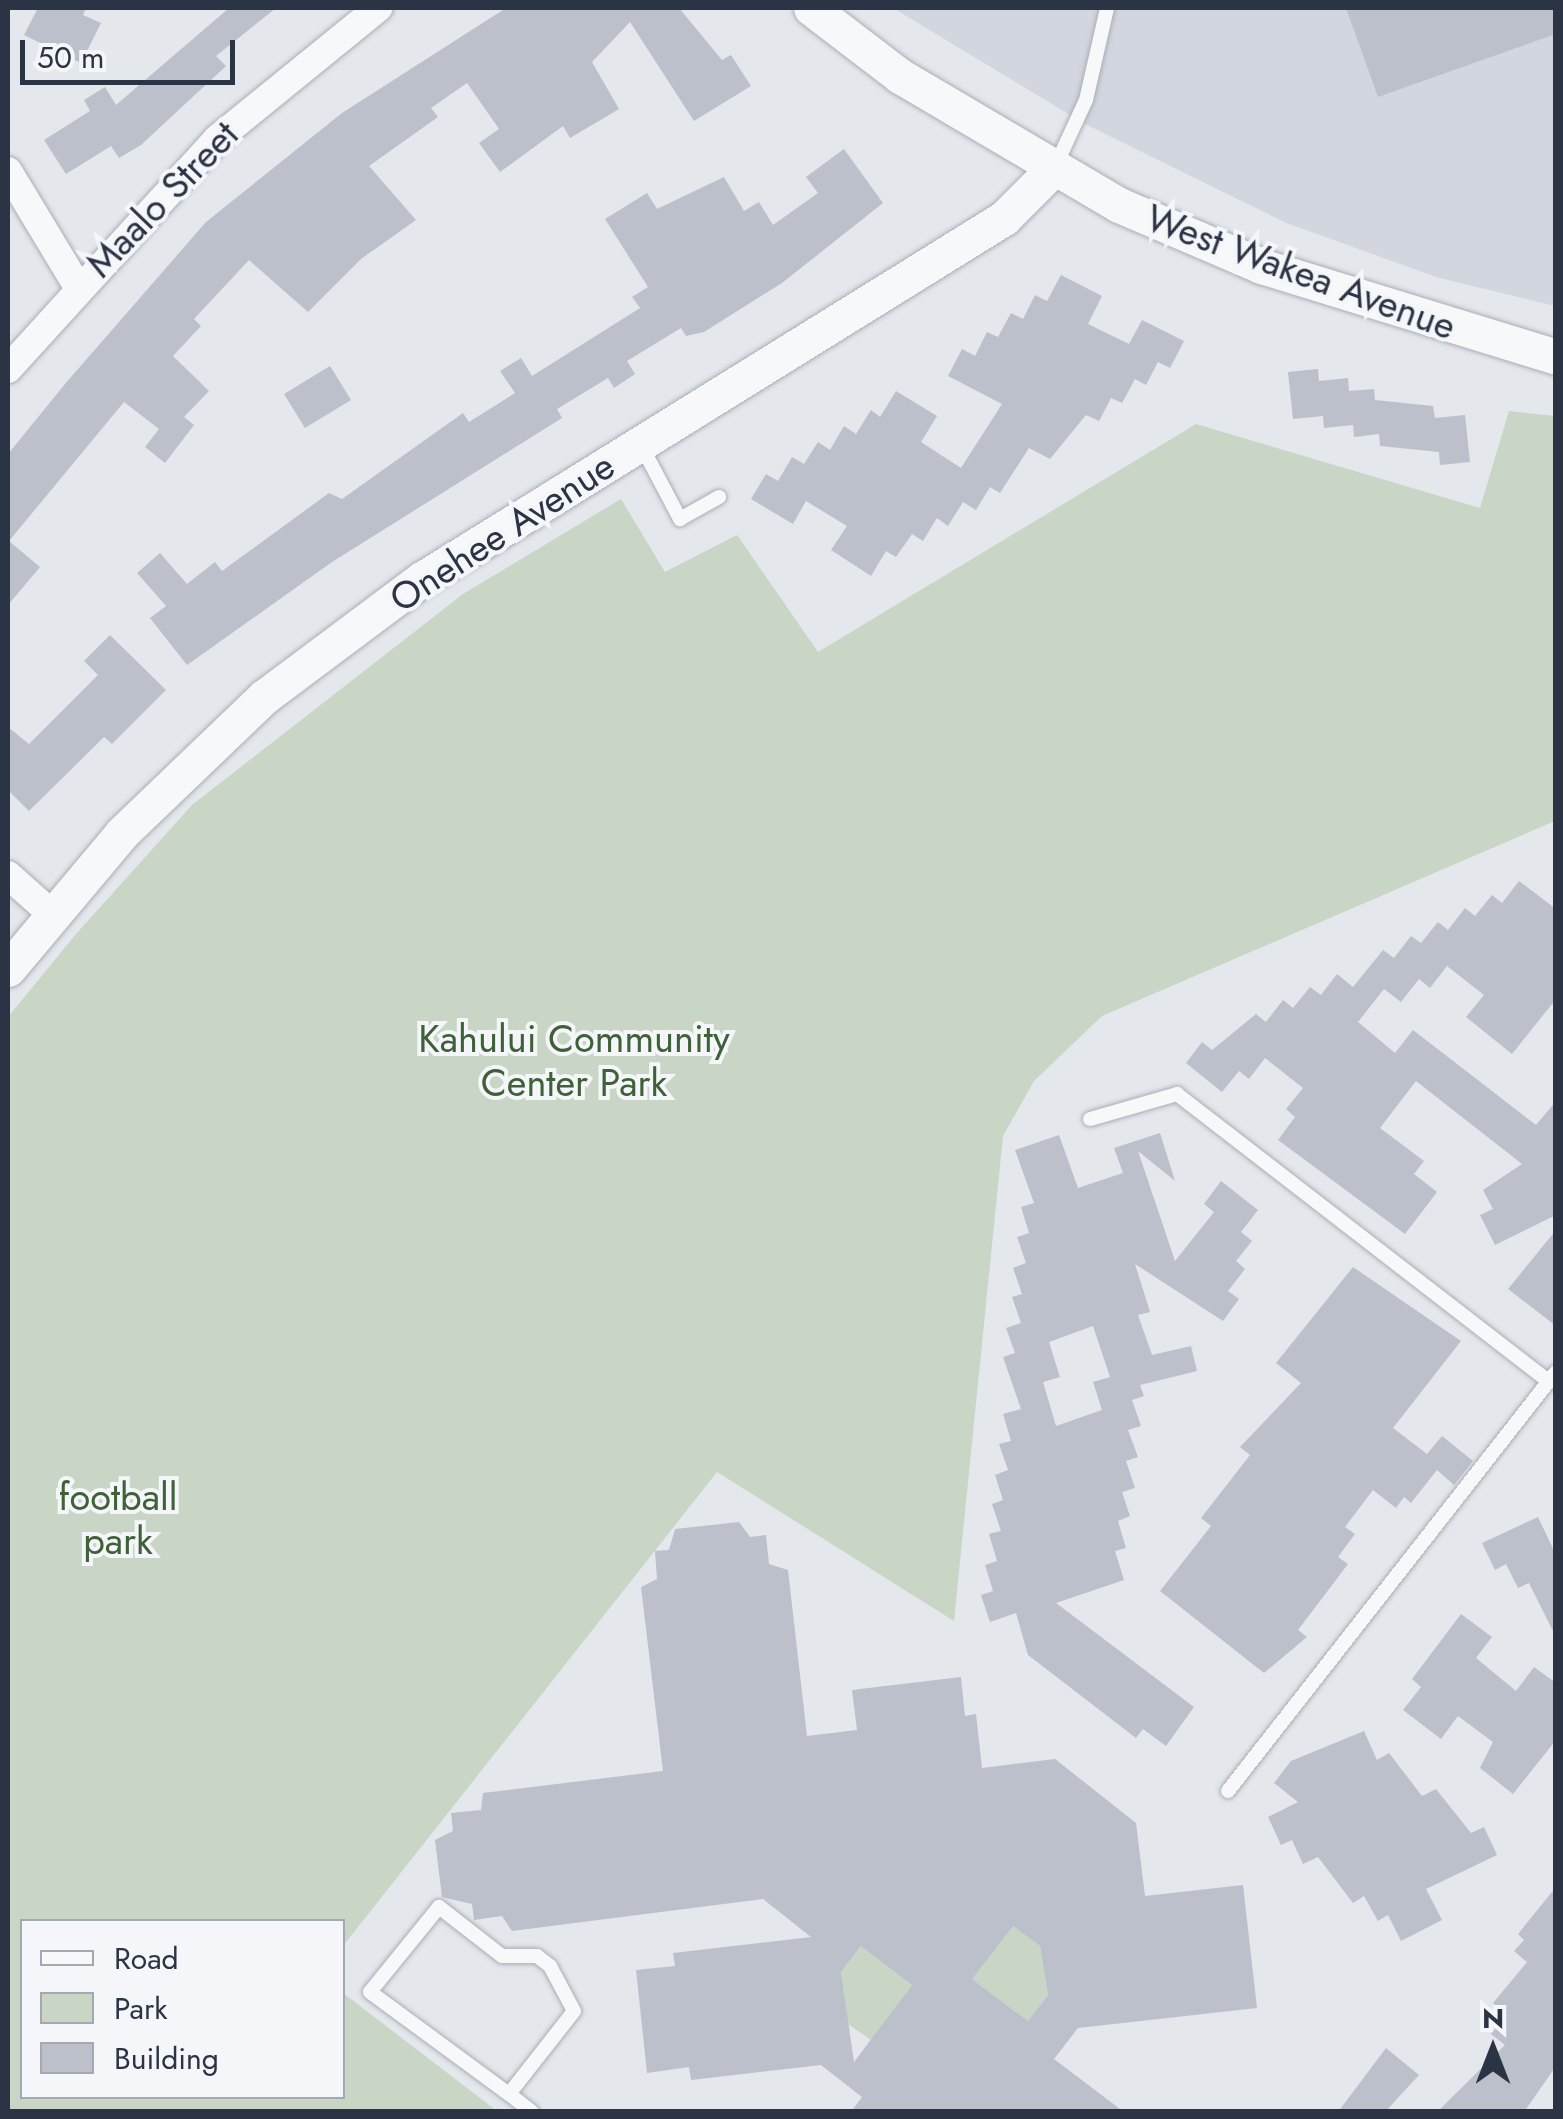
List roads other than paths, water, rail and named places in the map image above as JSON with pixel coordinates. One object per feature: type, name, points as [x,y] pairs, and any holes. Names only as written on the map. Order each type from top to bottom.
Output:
[{"type":"street","name":"Maalo Street","points":[[8,369],[78,287],[265,94],[378,8]]},
{"type":"street","name":"West Wakea Avenue","points":[[811,8],[900,76],[1118,205],[1243,258],[1404,315],[1556,357]]},
{"type":"street","name":"Onehee Avenue","points":[[8,969],[122,832],[264,697],[422,578],[1004,218],[1056,167]]},
{"type":"street","points":[[8,171],[78,287]]},
{"type":"street","points":[[8,875],[52,914]]},
{"type":"lane","points":[[1056,167],[1086,100],[1107,8]]},
{"type":"lane","points":[[640,444],[680,519],[719,497]]},
{"type":"lane","points":[[1090,1119],[1176,1094],[1552,1376],[1228,1791]]},
{"type":"lane","points":[[508,2094],[574,2011],[550,1966],[537,1956],[502,1956],[438,1907],[370,1992],[532,2112]]},
{"type":"park label","name":"Kahului Community Center Park","points":[[574,1061]]},
{"type":"park label","name":"football park","points":[[118,1519]]}]
